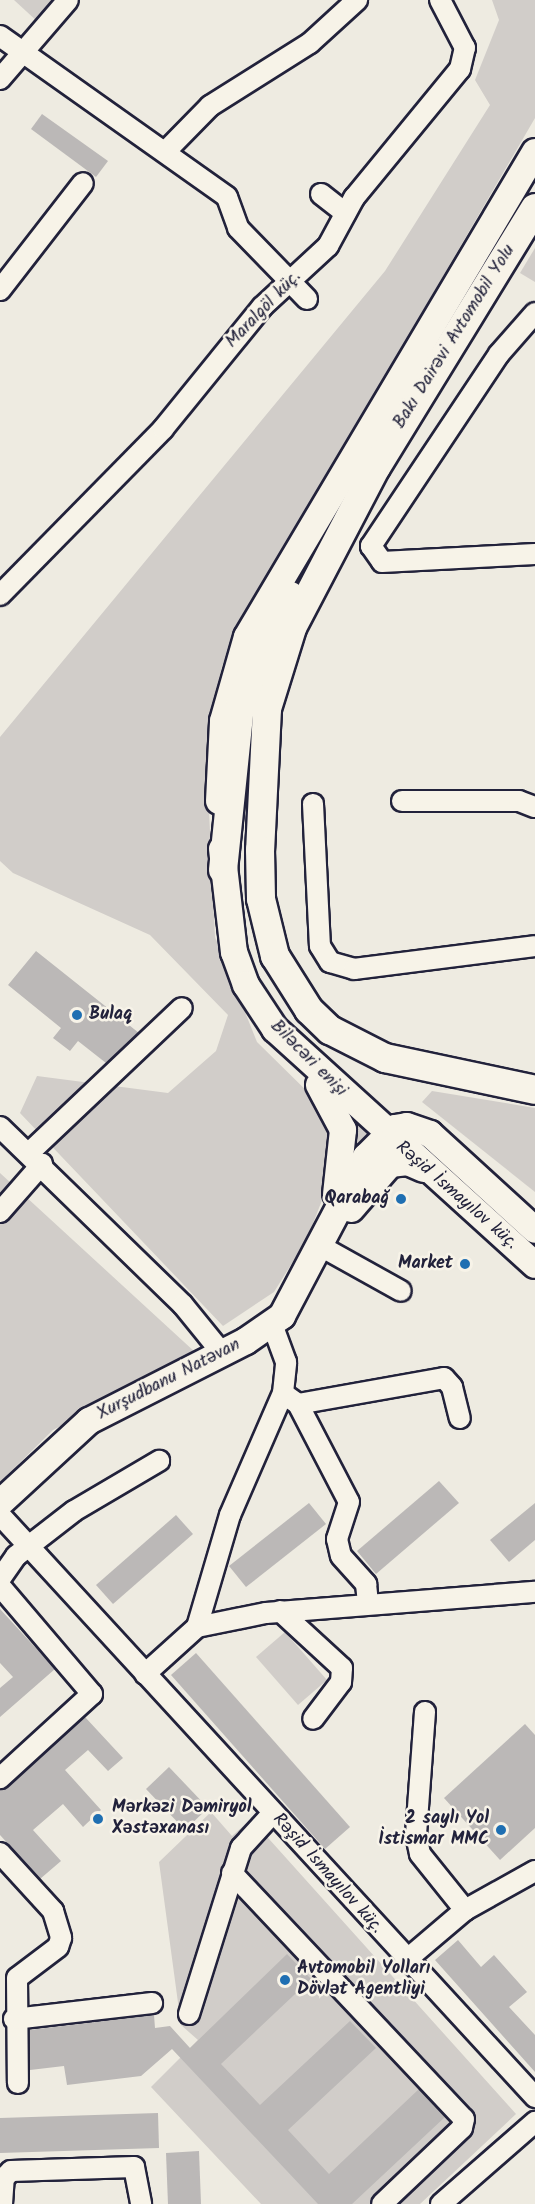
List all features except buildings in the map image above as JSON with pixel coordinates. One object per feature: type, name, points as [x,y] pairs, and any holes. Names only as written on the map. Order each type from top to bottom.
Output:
[{"type":"highway","name":"Bakı Dairəvi Avtomobil Yolu","points":[[376,467],[535,208]]},
{"type":"highway","points":[[223,870],[229,788],[247,681],[279,613],[376,467]]},
{"type":"highway","points":[[376,467],[277,667],[262,755],[261,899],[266,927],[275,956],[309,1010],[356,1047],[422,1069],[535,1090]]},
{"type":"main road","name":"Biləcəri enişi","points":[[385,1134],[291,1047],[246,985],[234,952],[223,870],[219,763],[228,695],[243,646],[535,152]]},
{"type":"main road","points":[[291,1047],[334,1106],[344,1130],[341,1176],[322,1247]]},
{"type":"main road","name":"Rəşid İsmayılov küç.","points":[[535,1230],[430,1134],[407,1126],[385,1134],[535,1265]]},
{"type":"main road","points":[[322,1247],[357,1173],[385,1134]]},
{"type":"main road","points":[[322,1247],[381,1171],[399,1162],[427,1170]]},
{"type":"main road","name":"Xurşudbanu Natəvan","points":[[0,1503],[89,1421],[222,1353],[272,1324],[294,1300],[322,1247]]},
{"type":"street","points":[[0,80],[68,0]]},
{"type":"street","points":[[166,152],[210,106],[309,43],[357,0]]},
{"type":"street","name":"Maralgöl küç.","points":[[0,595],[164,429],[289,282],[328,246],[345,213],[465,58],[441,0]]},
{"type":"street","points":[[0,36],[25,51],[227,197],[237,228],[307,299]]},
{"type":"street","points":[[0,290],[83,183]]},
{"type":"street","points":[[321,194],[345,213]]},
{"type":"street","points":[[534,316],[499,354],[371,546],[371,554],[381,562],[535,554]]},
{"type":"street","points":[[402,801],[519,801],[535,807]]},
{"type":"street","points":[[313,804],[320,946],[330,962],[354,969],[535,946]]},
{"type":"street","points":[[0,1212],[36,1158],[182,1008]]},
{"type":"street","points":[[0,1127],[36,1158],[183,1305],[222,1353]]},
{"type":"street","points":[[322,1247],[401,1291]]},
{"type":"street","points":[[272,1324],[286,1362],[291,1399],[349,1502],[337,1539],[341,1556],[366,1584],[368,1603]]},
{"type":"street","points":[[291,1399],[444,1378],[453,1387],[460,1418]]},
{"type":"street","points":[[197,1627],[230,1515],[291,1399]]},
{"type":"street","points":[[0,1579],[28,1547],[74,1510],[159,1461]]},
{"type":"street","name":"Rəşid İsmayılov küç.","points":[[0,1515],[405,1961],[535,2097]]},
{"type":"street","points":[[0,1586],[92,1694],[0,1778]]},
{"type":"street","points":[[145,1674],[197,1627],[280,1611],[368,1603],[532,1599]]},
{"type":"street","points":[[280,1611],[342,1668],[341,1682],[313,1719]]},
{"type":"street","points":[[425,1712],[416,1835],[420,1854],[465,1910]]},
{"type":"street","points":[[189,2014],[232,1873],[246,1839],[272,1814]]},
{"type":"street","points":[[0,1853],[53,1911],[61,1938],[58,1947],[17,1978],[15,2019],[18,2083]]},
{"type":"street","points":[[405,1961],[465,1910],[535,1871]]},
{"type":"street","points":[[232,1873],[464,2119],[462,2128],[382,2204]]},
{"type":"street","points":[[15,2019],[152,2003]]},
{"type":"street","points":[[441,2204],[535,2122]]},
{"type":"street","points":[[2,2204],[4,2178],[11,2171],[134,2167],[141,2204]]},
{"type":"shaded area","points":[[14,0],[58,0],[39,23]]},
{"type":"shaded area","points":[[492,0],[535,0],[535,118],[239,627],[222,666],[212,713],[207,768],[215,937],[257,1042],[320,1104],[333,1131],[336,1164],[307,1239],[274,1292],[223,1326],[20,1113],[37,1076],[168,1093],[216,1051],[228,1015],[150,935],[13,873],[0,861],[0,737],[385,271],[490,105],[475,80],[499,20]]},
{"type":"shaded area","points":[[535,248],[535,282],[520,273]]},
{"type":"shaded area","points":[[432,1091],[535,1108],[535,1192],[422,1102]]},
{"type":"shaded area","points":[[341,1104],[372,1132],[349,1173]]},
{"type":"shaded area","points":[[0,1173],[196,1353],[53,1430],[0,1482]]},
{"type":"shaded area","points":[[285,1632],[327,1680],[298,1705],[256,1657]]},
{"type":"shaded area","points":[[211,1812],[232,1836],[251,1819],[516,2114],[420,2204],[261,2204],[151,2087],[198,2040],[181,2025],[159,1862]]},
{"type":"place","name":"Bulaq","points":[[77,1015]]},
{"type":"place","name":"Qarabağ","points":[[401,1199]]},
{"type":"place","name":"Market","points":[[465,1264]]},
{"type":"place","name":"Mərkəzi Dəmiryol Xəstəxanası","points":[[98,1819]]},
{"type":"place","name":"2 saylı Yol İstismar MMC","points":[[501,1830]]},
{"type":"place","name":"Avtomobil Yolları Dövlət Agentliyi","points":[[285,1980]]}]
